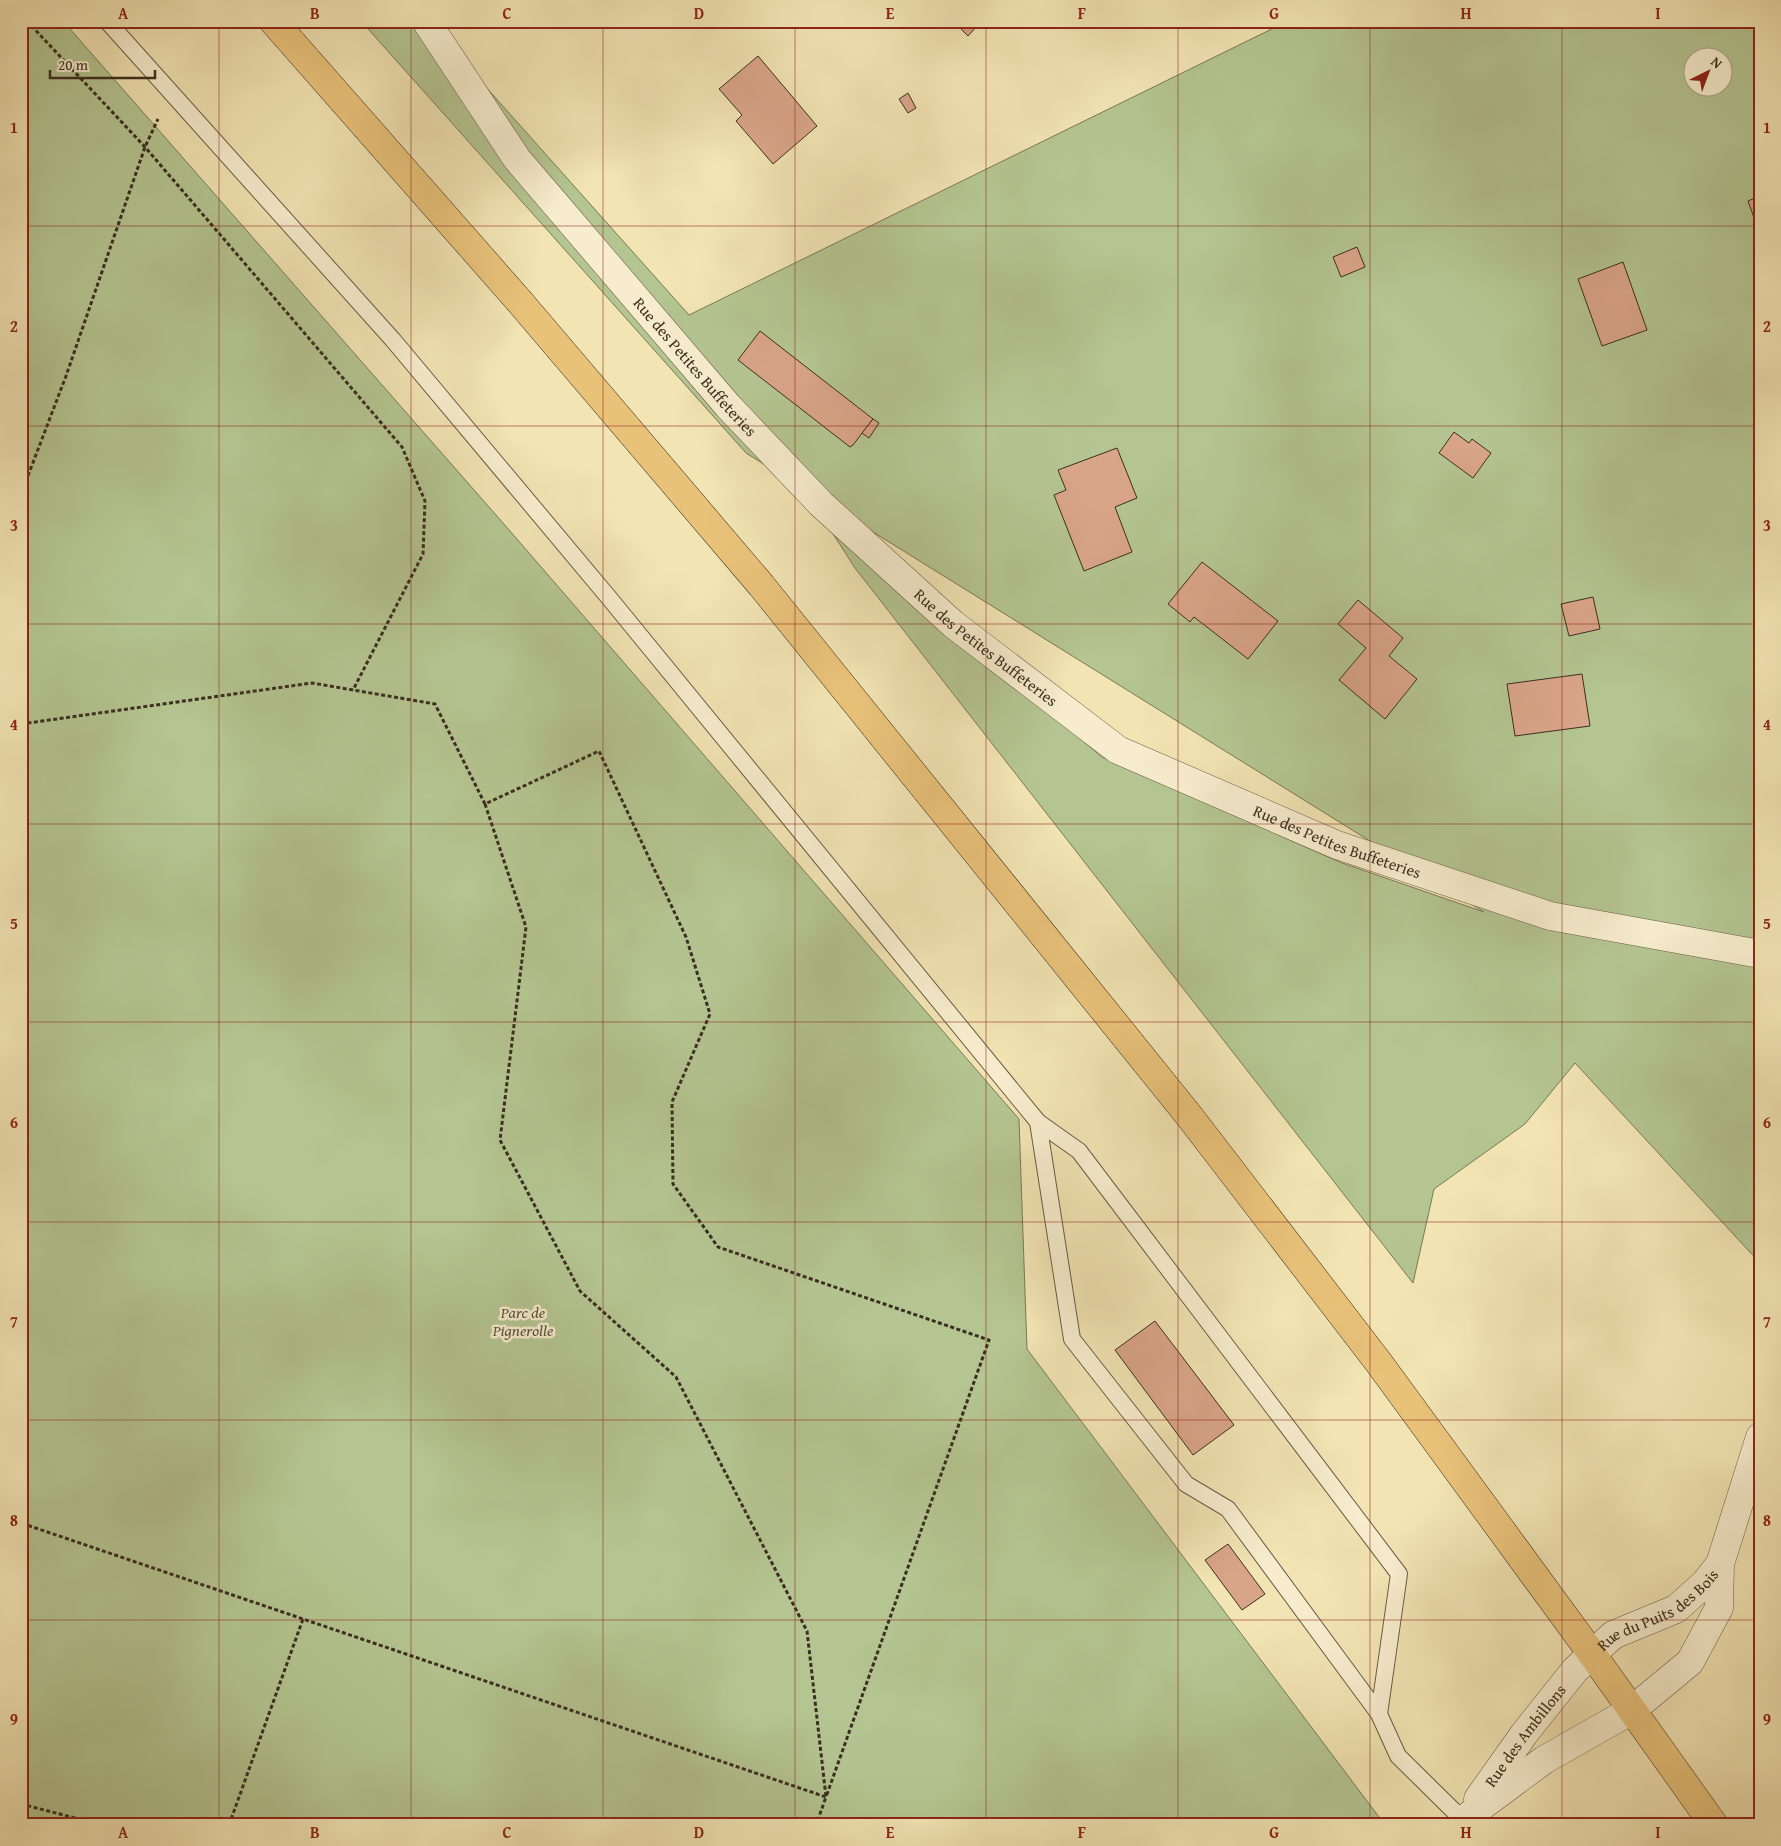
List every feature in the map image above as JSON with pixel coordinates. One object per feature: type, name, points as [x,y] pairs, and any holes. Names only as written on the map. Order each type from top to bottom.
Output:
[{"type":"main road","points":[[273,21],[520,302],[761,585],[1160,1079],[1384,1371],[1592,1654],[1714,1825]]},
{"type":"street","name":"Rue des Petites Buffeteries","points":[[426,21],[516,159],[728,406],[821,504],[953,624],[1118,750],[1338,845],[1550,916],[1760,954]]},
{"type":"street","name":"Rue du Puits des Bois","points":[[1632,1710],[1690,1662],[1719,1608],[1720,1564],[1760,1437]]},
{"type":"street","name":"Rue du Puits des Bois","points":[[1592,1654],[1614,1635],[1676,1608],[1705,1583],[1720,1564]]},
{"type":"street","name":"Rue des Ambillons","points":[[1461,1823],[1524,1734],[1575,1670],[1592,1654]]},
{"type":"street","name":"Rue des Ambillons","points":[[1461,1823],[1544,1760],[1632,1710]]},
{"type":"lane","points":[[107,21],[172,91],[400,348],[610,599],[1038,1122],[1079,1150],[1399,1574],[1379,1714]]},
{"type":"lane","points":[[1038,1122],[1072,1339],[1186,1484],[1228,1509],[1379,1714],[1398,1756],[1461,1823]]},
{"type":"path","points":[[27,21],[145,147],[402,447],[425,502],[423,554],[353,690]]},
{"type":"path","points":[[21,494],[66,376],[145,147],[172,91]]},
{"type":"path","points":[[21,724],[312,683],[435,704],[485,804],[526,927],[500,1140],[580,1291],[676,1378],[806,1631],[826,1797]]},
{"type":"path","points":[[485,804],[599,752],[686,937],[710,1014],[672,1102],[673,1184],[718,1247],[988,1340],[816,1825]]},
{"type":"path","points":[[21,1523],[826,1797]]},
{"type":"path","points":[[229,1825],[303,1619]]},
{"type":"path","points":[[21,1804],[102,1825]]},
{"type":"green space","name":"Parc de Pignerolle","points":[[21,21],[63,21],[503,523],[1019,1119],[1027,1349],[1385,1825],[21,1825]]},
{"type":"green space","points":[[361,21],[427,21],[689,315],[1288,21],[1760,21],[1760,1263],[1575,1063],[1525,1124],[1434,1189],[1413,1283],[855,568],[828,526],[1102,757],[1342,863],[1484,912],[746,453]]},
{"type":"building","points":[[953,21],[973,21],[977,26],[968,36]]},
{"type":"building","points":[[758,56],[817,126],[773,164],[736,121],[742,115],[719,89]]},
{"type":"building","points":[[908,93],[916,108],[908,113],[899,99]]},
{"type":"building","points":[[1760,196],[1760,232],[1759,232],[1748,201]]},
{"type":"building","points":[[1357,247],[1365,267],[1341,277],[1333,257]]},
{"type":"building","points":[[1623,262],[1647,330],[1602,346],[1578,279]]},
{"type":"building","points":[[760,331],[873,419],[853,445],[850,447],[738,360]]},
{"type":"building","points":[[873,419],[879,423],[869,438],[862,433]]},
{"type":"building","points":[[1454,432],[1469,443],[1472,439],[1491,453],[1473,478],[1439,453]]},
{"type":"building","points":[[1117,448],[1137,498],[1115,507],[1132,552],[1084,571],[1054,495],[1066,490],[1058,470]]},
{"type":"building","points":[[1202,562],[1278,621],[1248,659],[1194,617],[1190,622],[1168,604]]},
{"type":"building","points":[[1593,597],[1600,629],[1569,636],[1561,604]]},
{"type":"building","points":[[1358,600],[1403,638],[1389,656],[1417,679],[1385,719],[1339,680],[1366,648],[1338,624]]},
{"type":"building","points":[[1582,674],[1590,726],[1515,736],[1507,684]]},
{"type":"building","points":[[1155,1321],[1234,1425],[1193,1455],[1115,1350]]},
{"type":"building","points":[[1228,1544],[1265,1594],[1242,1610],[1205,1560]]}]
